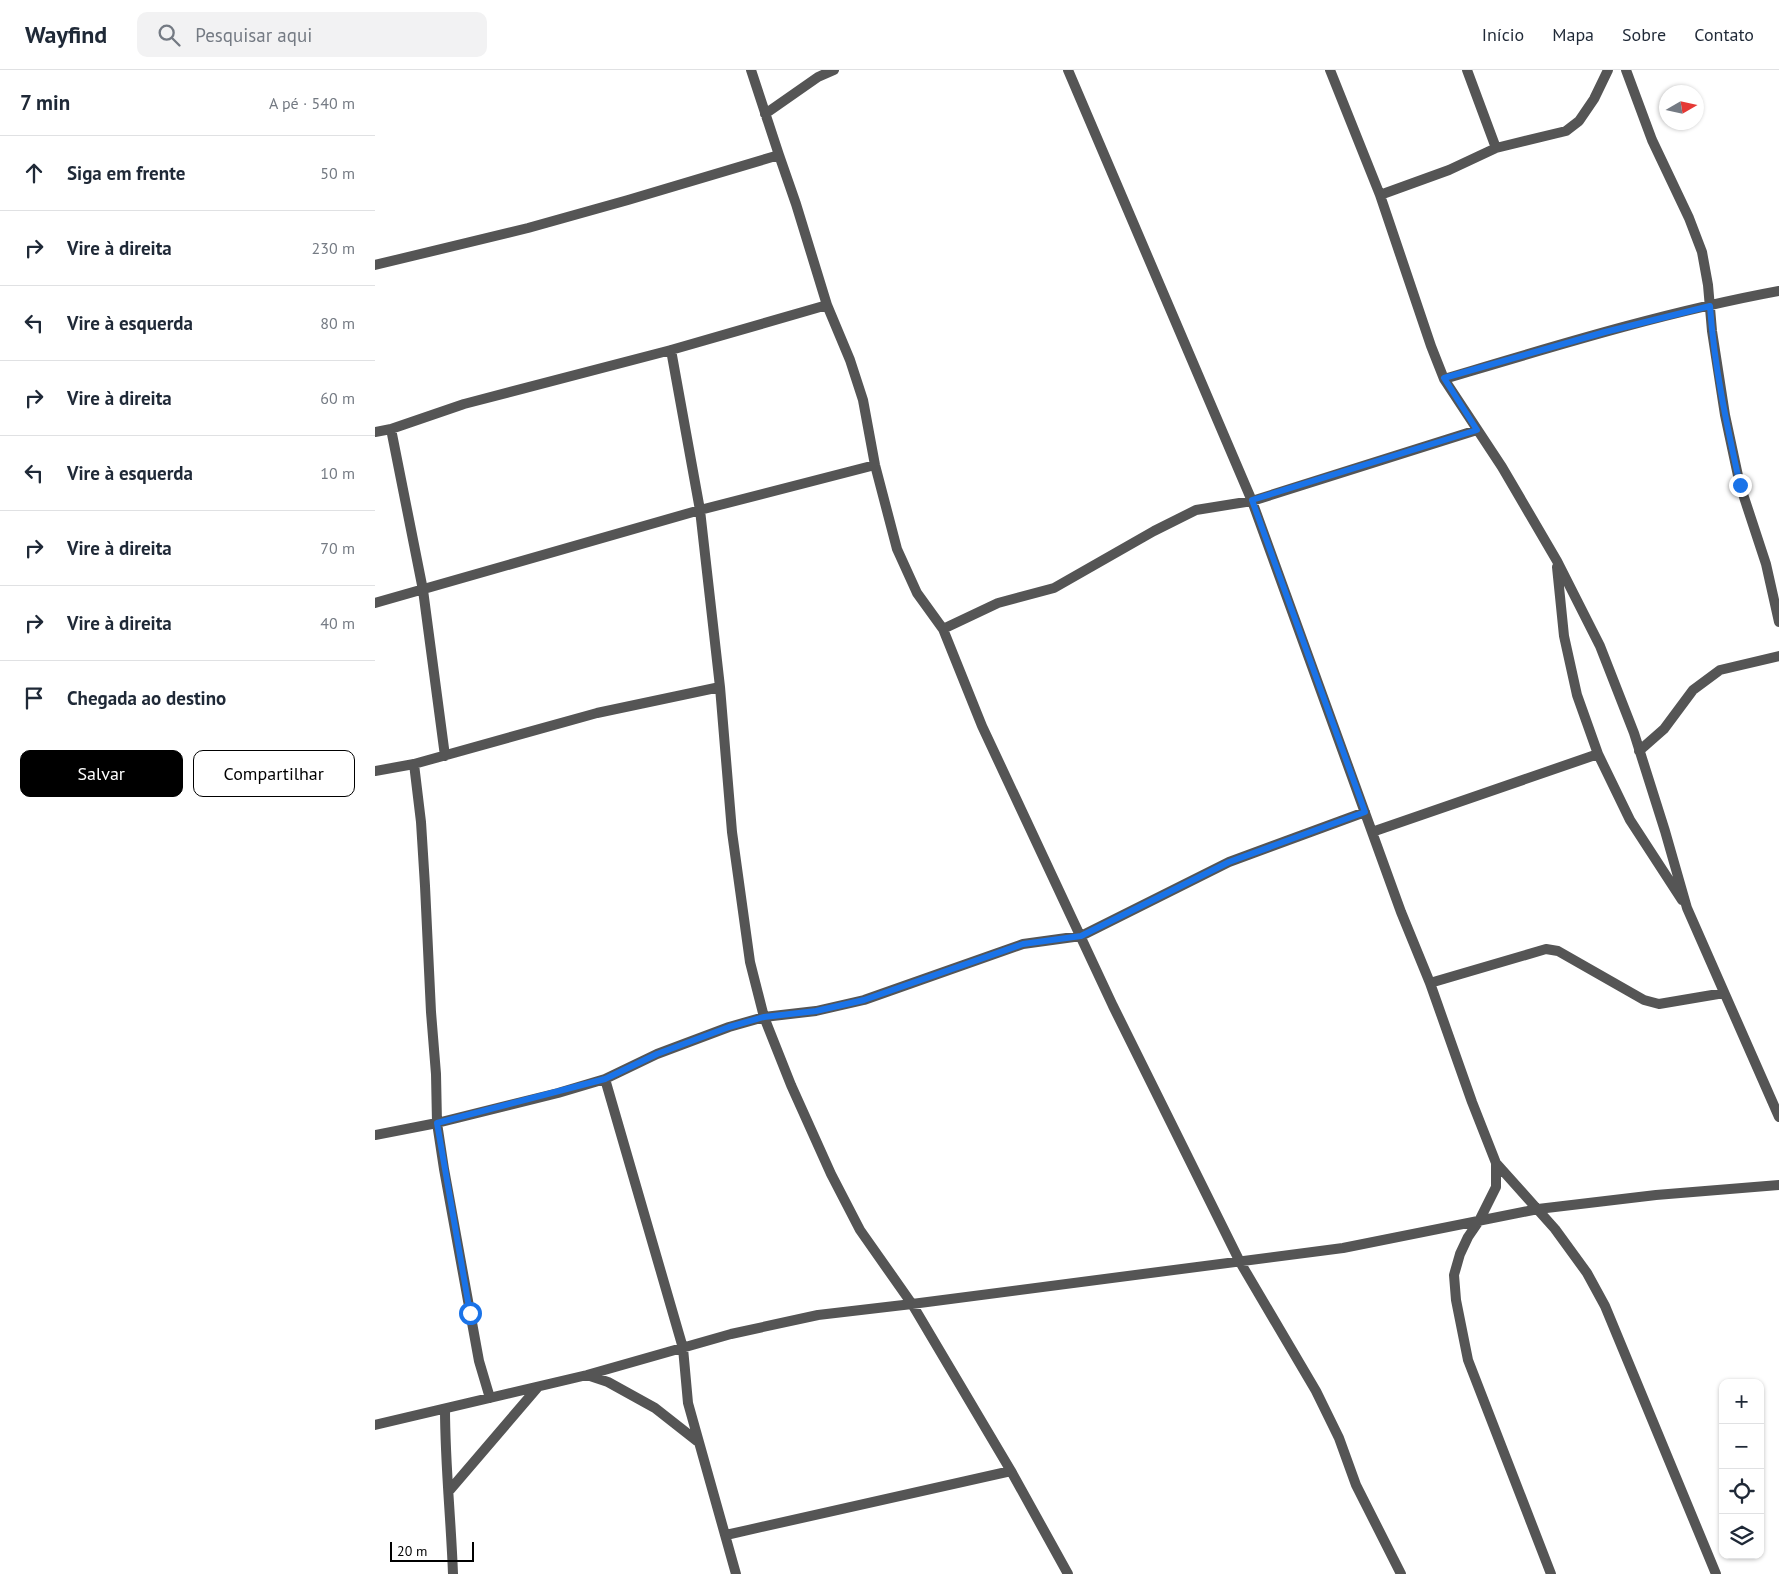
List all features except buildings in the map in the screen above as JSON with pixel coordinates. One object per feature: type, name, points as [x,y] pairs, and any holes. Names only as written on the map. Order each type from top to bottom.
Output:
[{"type":"street","points":[[751,70],[796,204],[827,305],[850,360],[863,400],[875,466],[897,549],[917,593],[943,628],[982,726],[1113,1006],[1240,1262],[1316,1391],[1339,1438],[1356,1485],[1401,1574]]},
{"type":"street","points":[[765,114],[818,77],[835,70]]},
{"type":"street","points":[[1068,70],[1252,500],[1401,912],[1430,983],[1496,1163],[1496,1187],[1479,1221],[1467,1237],[1460,1254],[1454,1275],[1456,1300],[1468,1360],[1551,1574]]},
{"type":"street","points":[[1330,70],[1380,195],[1431,346],[1444,378],[1502,467],[1557,561],[1600,646],[1639,750],[1687,908],[1779,1117]]},
{"type":"street","points":[[1467,70],[1496,148]]},
{"type":"street","points":[[1380,195],[1449,170],[1496,148],[1565,131],[1579,121],[1594,99],[1608,70]]},
{"type":"street","points":[[1626,70],[1652,140],[1689,218],[1702,252],[1710,306],[1711,331],[1725,415],[1740,485],[1766,564],[1779,622]]},
{"type":"street","points":[[375,265],[528,228],[779,155]]},
{"type":"street","points":[[1444,378],[1605,332],[1779,291]]},
{"type":"street","points":[[375,432],[464,404],[671,350],[827,305]]},
{"type":"street","points":[[671,350],[700,510],[720,687],[732,832],[750,962],[764,1017],[831,1174],[860,1230],[912,1304],[1011,1471],[1068,1574]]},
{"type":"street","points":[[391,428],[423,590],[445,756]]},
{"type":"street","points":[[943,628],[998,603],[1054,588],[1153,531],[1196,510],[1252,500],[1477,430]]},
{"type":"street","points":[[375,603],[700,510],[875,466]]},
{"type":"street","points":[[1557,561],[1564,636],[1577,695],[1598,754],[1630,820],[1687,908]]},
{"type":"street","points":[[1639,750],[1664,729],[1693,690],[1720,670],[1779,656]]},
{"type":"street","points":[[375,772],[445,756],[597,713],[720,687]]},
{"type":"street","points":[[1372,832],[1598,754]]},
{"type":"street","points":[[414,764],[424,868],[437,1123],[443,1169],[479,1361],[490,1398]]},
{"type":"street","points":[[375,1135],[437,1123],[605,1079],[657,1054],[729,1027],[764,1017],[816,1011],[864,1000],[1023,944],[1081,936],[1229,862],[1365,812]]},
{"type":"street","points":[[1430,983],[1546,949],[1558,951],[1644,1000],[1659,1004],[1724,993]]},
{"type":"street","points":[[605,1079],[683,1348],[687,1403],[736,1574]]},
{"type":"street","points":[[1496,1163],[1538,1209],[1587,1273],[1605,1306],[1716,1574]]},
{"type":"street","points":[[375,1425],[587,1375],[731,1334],[818,1315],[1343,1248],[1538,1209],[1657,1195],[1779,1185]]},
{"type":"street","points":[[587,1375],[607,1382],[655,1408],[697,1441]]},
{"type":"street","points":[[449,1491],[538,1387]]},
{"type":"street","points":[[445,1409],[445,1453],[453,1574]]},
{"type":"street","points":[[726,1535],[1011,1471]]},
{"type":"route","points":[[470,1313],[443,1169],[437,1123],[558,1093],[605,1079],[657,1054],[729,1027],[764,1017],[816,1011],[864,1000],[1023,944],[1081,936],[1229,862],[1365,812],[1252,500],[1477,430],[1444,378],[1605,332],[1710,306],[1711,331],[1725,415],[1740,485]]}]
